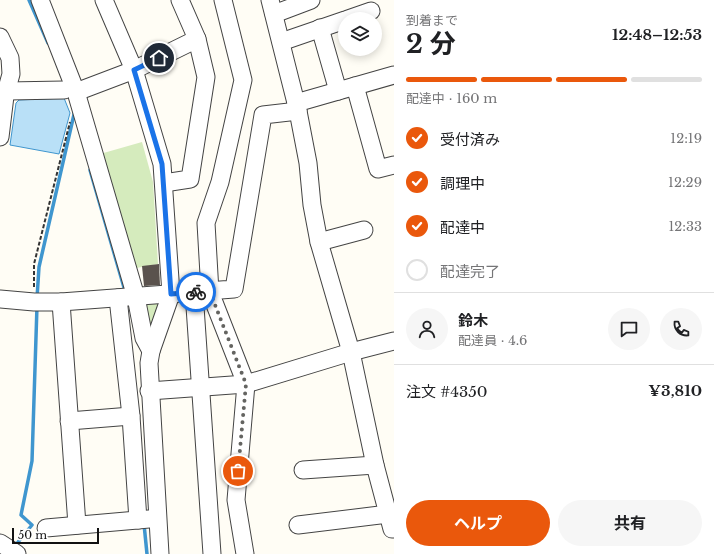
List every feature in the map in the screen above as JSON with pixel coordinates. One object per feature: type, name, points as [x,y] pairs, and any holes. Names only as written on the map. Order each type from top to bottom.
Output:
[{"type":"street","points":[[40,0],[70,91],[127,298],[151,351]]},
{"type":"street","points":[[104,0],[134,70],[162,164],[164,183],[171,294],[151,351],[149,363],[148,520]]},
{"type":"street","points":[[164,183],[190,179],[206,77],[197,39],[180,0]]},
{"type":"street","points":[[212,554],[200,389],[202,292],[206,224],[220,182],[243,80],[223,0]]},
{"type":"street","points":[[298,525],[391,522],[375,465],[351,352],[319,242],[312,205],[308,163],[297,107],[272,7],[311,0]]},
{"type":"street","points":[[281,42],[338,22]]},
{"type":"street","points":[[320,28],[338,91]]},
{"type":"street","points":[[0,37],[10,58],[11,74],[4,95],[0,137]]},
{"type":"street","points":[[4,95],[70,91],[134,70],[197,39]]},
{"type":"street","points":[[0,300],[61,302],[234,290],[263,115],[297,107],[338,91],[394,75]]},
{"type":"street","points":[[355,86],[378,169],[394,166]]},
{"type":"street","points":[[319,242],[364,230]]},
{"type":"street","points":[[202,292],[246,384],[236,500],[245,554]]},
{"type":"street","points":[[127,298],[131,416],[148,520],[160,554]]},
{"type":"street","points":[[61,302],[77,525]]},
{"type":"street","points":[[149,391],[200,389],[246,384],[351,352],[394,341]]},
{"type":"street","points":[[69,421],[131,416]]},
{"type":"street","points":[[302,470],[375,465]]},
{"type":"street","points":[[46,528],[148,520]]},
{"type":"street","points":[[0,543],[17,554]]},
{"type":"path","points":[[34,302],[34,264],[71,118]]},
{"type":"green space","points":[[142,142],[153,182],[158,264],[131,269],[100,154]]},
{"type":"green space","points":[[146,299],[161,303],[151,333],[143,303]]},
{"type":"water","points":[[64,98],[70,113],[59,154],[10,145],[16,103],[19,100]]},
{"type":"building","points":[[159,264],[160,285],[144,286],[142,266]]},
{"type":"waterway","points":[[29,0],[48,43]]},
{"type":"waterway","points":[[37,298],[39,267],[75,110]]},
{"type":"waterway","points":[[90,170],[125,291]]},
{"type":"waterway","points":[[14,547],[32,525],[21,515],[32,461],[37,306]]},
{"type":"waterway","points":[[144,524],[147,554]]},
{"type":"way so far","points":[[196,292],[210,292],[246,384],[238,471]]},
{"type":"route","points":[[159,58],[134,70],[162,164],[171,294],[196,292]]}]
